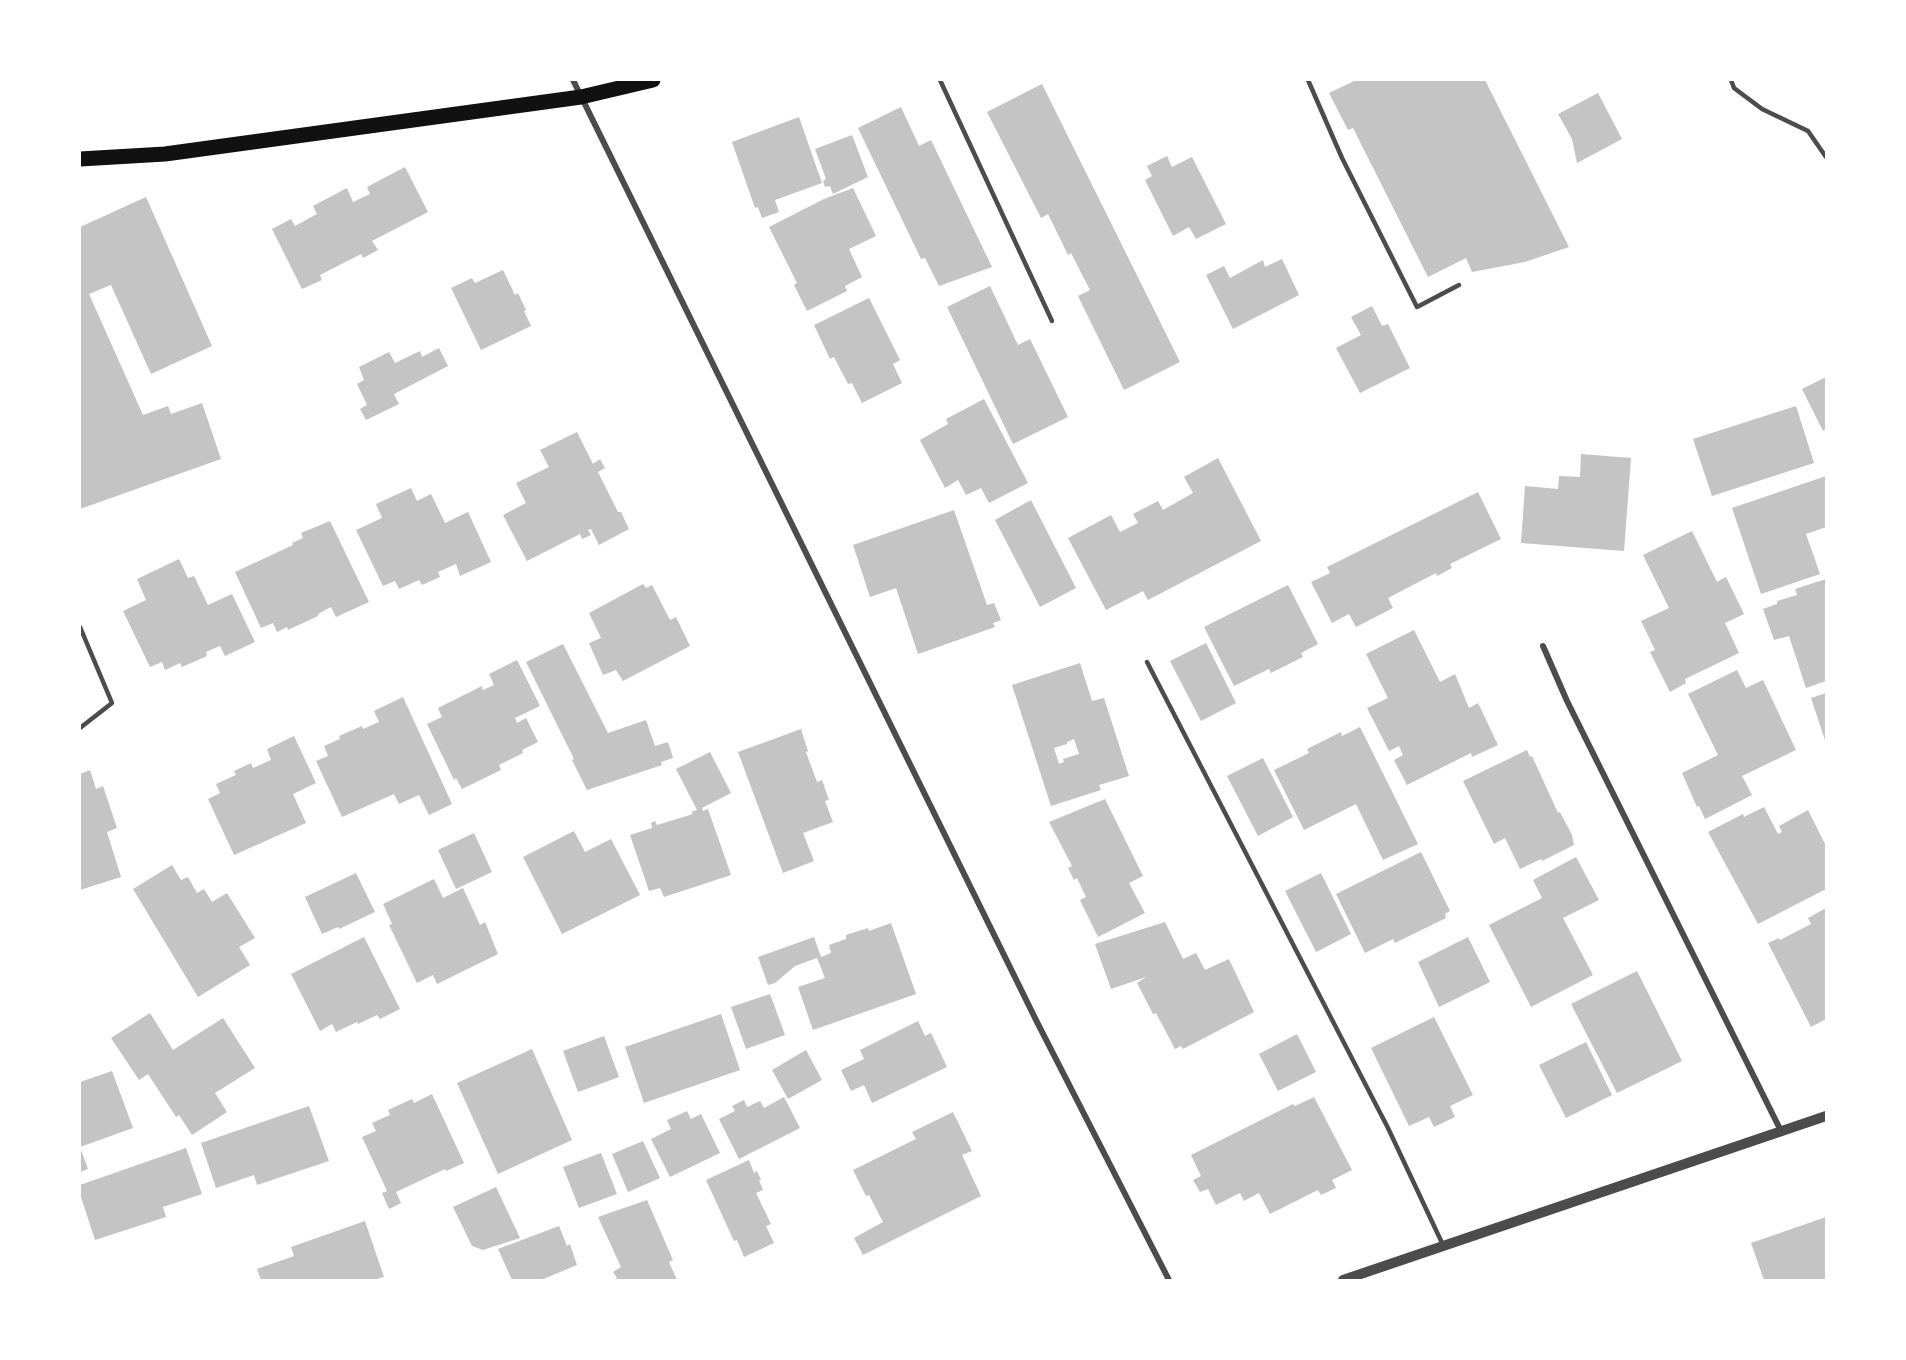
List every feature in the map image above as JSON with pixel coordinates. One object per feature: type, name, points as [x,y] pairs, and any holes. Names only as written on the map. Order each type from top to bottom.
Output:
[{"type":"main road","points":[[80,159],[165,154],[581,97],[653,80]]},
{"type":"street","points":[[573,80],[1027,1000],[1169,1281]]},
{"type":"street","points":[[1543,646],[1572,711],[1781,1131]]},
{"type":"street","points":[[1343,1281],[1827,1116]]},
{"type":"lane","points":[[940,80],[1052,321]]},
{"type":"lane","points":[[1308,80],[1342,158],[1417,307],[1459,285]]},
{"type":"lane","points":[[1731,80],[1734,88],[1762,109],[1808,131],[1827,157]]},
{"type":"lane","points":[[80,627],[112,704],[80,728]]},
{"type":"lane","points":[[1147,662],[1388,1128],[1444,1247]]},
{"type":"building","points":[[1356,80],[1485,80],[1569,247],[1525,262],[1472,272],[1466,258],[1428,277],[1353,128],[1348,130],[1329,93]]},
{"type":"building","points":[[1042,84],[1180,362],[1124,390],[1078,296],[1090,290],[1071,253],[1068,255],[1048,214],[1041,218],[987,112]]},
{"type":"building","points":[[1598,93],[1622,139],[1577,163],[1572,139],[1558,114]]},
{"type":"building","points":[[901,107],[919,146],[931,140],[992,267],[939,286],[925,258],[921,259],[858,128]]},
{"type":"building","points":[[799,117],[822,183],[775,200],[779,212],[762,218],[758,207],[755,208],[732,142]]},
{"type":"building","points":[[852,135],[868,177],[833,194],[830,186],[825,187],[823,181],[826,179],[815,149]]},
{"type":"building","points":[[1167,156],[1172,167],[1192,157],[1226,224],[1196,239],[1189,227],[1173,236],[1145,180],[1152,176],[1147,166]]},
{"type":"building","points":[[405,167],[428,212],[372,241],[378,250],[363,258],[361,254],[320,275],[322,280],[302,289],[272,229],[291,219],[295,226],[317,214],[313,206],[347,188],[353,202],[370,194],[367,187]]},
{"type":"building","points":[[853,188],[876,236],[849,249],[862,277],[845,286],[847,291],[807,311],[794,285],[797,283],[769,227],[824,199]]},
{"type":"building","points":[[146,197],[212,346],[151,374],[111,285],[89,294],[143,415],[168,406],[171,414],[202,403],[221,459],[80,509],[80,227]]},
{"type":"building","points":[[1282,259],[1299,295],[1233,329],[1206,275],[1224,266],[1230,278],[1263,260],[1265,267]]},
{"type":"building","points":[[503,270],[515,295],[518,293],[531,326],[481,350],[451,288],[472,278],[475,283]]},
{"type":"building","points":[[990,286],[1018,345],[1030,339],[1068,417],[1013,444],[947,307]]},
{"type":"building","points":[[869,298],[900,360],[893,364],[902,383],[862,403],[852,383],[848,384],[834,357],[830,359],[814,325]]},
{"type":"building","points":[[1372,306],[1382,326],[1388,324],[1410,368],[1360,393],[1336,348],[1361,335],[1351,317]]},
{"type":"building","points":[[439,348],[448,366],[394,394],[399,404],[366,420],[360,409],[367,405],[357,384],[364,380],[359,367],[389,352],[395,363],[420,351],[422,357]]},
{"type":"building","points":[[1826,377],[1826,429],[1823,431],[1802,389]]},
{"type":"building","points":[[984,399],[1028,483],[989,503],[981,488],[966,495],[958,480],[945,488],[920,440],[948,424],[946,419]]},
{"type":"building","points":[[1796,406],[1814,463],[1712,496],[1693,439]]},
{"type":"building","points":[[577,432],[593,464],[600,459],[605,468],[598,472],[629,529],[599,545],[591,529],[588,530],[591,535],[582,539],[580,534],[527,561],[503,515],[526,503],[516,483],[549,467],[540,450]]},
{"type":"building","points":[[1581,454],[1631,458],[1624,551],[1521,543],[1525,486],[1558,489],[1559,476],[1580,477]]},
{"type":"building","points":[[1218,458],[1261,541],[1148,600],[1143,591],[1106,610],[1068,538],[1111,515],[1120,532],[1138,523],[1133,514],[1158,501],[1163,510],[1193,493],[1184,477]]},
{"type":"building","points":[[1826,476],[1826,527],[1806,534],[1820,574],[1761,594],[1732,508]]},
{"type":"building","points":[[411,488],[417,501],[431,494],[445,523],[468,512],[491,562],[460,576],[456,564],[438,572],[440,577],[422,585],[419,580],[399,589],[395,581],[383,586],[356,530],[382,518],[376,504]]},
{"type":"building","points":[[1478,492],[1501,539],[1450,564],[1452,568],[1437,576],[1436,573],[1388,598],[1393,608],[1356,627],[1349,614],[1332,623],[1311,582],[1330,573],[1327,567]]},
{"type":"building","points":[[1031,500],[1076,588],[1040,607],[995,520]]},
{"type":"building","points":[[954,510],[987,605],[994,603],[1001,620],[993,623],[995,627],[918,654],[896,588],[870,597],[853,545]]},
{"type":"building","points":[[330,521],[369,602],[336,617],[331,607],[318,616],[288,630],[287,627],[277,632],[273,623],[261,628],[235,572],[293,545],[292,543],[303,538],[301,533]]},
{"type":"building","points":[[1692,531],[1717,582],[1726,577],[1744,614],[1725,623],[1739,653],[1685,679],[1686,683],[1670,692],[1650,652],[1655,650],[1641,621],[1669,608],[1643,555]]},
{"type":"building","points":[[179,559],[188,578],[194,576],[208,605],[232,594],[255,642],[225,656],[220,646],[206,652],[207,656],[182,667],[180,663],[165,670],[162,662],[150,667],[123,611],[146,600],[137,579]]},
{"type":"building","points":[[1826,579],[1826,681],[1806,688],[1789,636],[1774,640],[1763,609],[1777,604],[1777,601],[1797,595],[1795,589]]},
{"type":"building","points":[[643,584],[646,588],[652,585],[670,620],[676,617],[690,646],[623,681],[616,670],[603,675],[589,643],[601,638],[589,613]]},
{"type":"building","points":[[1288,585],[1318,644],[1301,653],[1303,657],[1271,673],[1269,669],[1234,686],[1204,627]]},
{"type":"building","points":[[1414,630],[1440,682],[1455,674],[1469,708],[1478,703],[1498,745],[1472,757],[1471,753],[1407,785],[1394,760],[1403,755],[1399,746],[1389,751],[1367,708],[1388,698],[1366,654]]},
{"type":"building","points":[[1206,643],[1236,703],[1201,721],[1170,661]]},
{"type":"building","points":[[563,644],[608,733],[646,720],[655,746],[668,742],[673,758],[661,762],[662,765],[587,790],[526,662]]},
{"type":"building","points":[[517,660],[540,706],[515,718],[517,723],[526,718],[538,742],[522,750],[523,753],[499,765],[501,770],[462,789],[456,778],[454,780],[427,724],[442,717],[438,708],[482,686],[483,690],[494,685],[489,674]]},
{"type":"building","points":[[1080,663],[1092,701],[1104,698],[1129,776],[1099,785],[1101,790],[1051,806],[1012,685]],"holes":[[[1074,739],[1079,754],[1063,759],[1064,762],[1059,764],[1054,748]]]},
{"type":"building","points":[[1737,670],[1746,688],[1763,680],[1796,750],[1742,776],[1752,795],[1705,819],[1682,773],[1718,755],[1688,694]]},
{"type":"building","points":[[1826,693],[1826,743],[1811,698]]},
{"type":"building","points":[[403,697],[452,804],[429,815],[419,795],[399,804],[394,794],[342,817],[316,761],[328,756],[324,746],[340,739],[339,736],[362,726],[363,729],[379,722],[374,711]]},
{"type":"building","points":[[1360,727],[1418,844],[1383,860],[1356,804],[1304,830],[1274,770],[1309,753],[1307,749],[1341,732],[1342,736]]},
{"type":"building","points":[[801,729],[808,751],[806,752],[817,782],[822,780],[829,800],[825,801],[833,822],[803,833],[814,861],[783,873],[738,752]]},
{"type":"building","points":[[294,736],[316,783],[293,794],[306,823],[234,855],[208,799],[220,793],[216,784],[236,775],[234,771],[251,763],[253,768],[271,760],[267,749]]},
{"type":"building","points":[[1527,750],[1530,757],[1532,756],[1558,813],[1560,812],[1572,835],[1574,845],[1520,869],[1505,838],[1494,844],[1463,781]]},
{"type":"building","points":[[710,752],[731,793],[702,808],[703,811],[708,809],[731,875],[664,897],[660,888],[649,891],[630,835],[652,828],[651,823],[655,821],[657,825],[693,814],[691,812],[697,810],[676,769]]},
{"type":"building","points":[[1263,758],[1293,817],[1258,836],[1227,776]]},
{"type":"building","points":[[90,770],[96,789],[103,786],[117,828],[107,832],[121,877],[80,890],[80,774]]},
{"type":"building","points":[[1105,799],[1143,876],[1129,883],[1145,913],[1098,937],[1080,900],[1086,897],[1077,878],[1074,880],[1068,868],[1072,866],[1049,822]]},
{"type":"building","points":[[1764,807],[1778,834],[1782,832],[1779,826],[1808,810],[1826,846],[1826,889],[1758,924],[1708,832],[1743,814],[1744,817]]},
{"type":"building","points":[[574,831],[585,852],[611,839],[640,895],[562,934],[523,857]]},
{"type":"building","points":[[474,833],[492,872],[456,889],[438,850]]},
{"type":"building","points":[[1421,852],[1450,911],[1445,914],[1446,918],[1395,943],[1393,939],[1365,953],[1336,894]]},
{"type":"building","points":[[1576,857],[1599,900],[1563,918],[1593,975],[1531,1007],[1489,925],[1542,898],[1533,880]]},
{"type":"building","points":[[172,865],[181,880],[188,877],[197,893],[204,889],[212,902],[227,893],[255,938],[239,947],[250,965],[198,997],[133,889]]},
{"type":"building","points":[[356,873],[375,912],[339,929],[338,927],[322,934],[305,897]]},
{"type":"building","points":[[1321,873],[1351,934],[1316,952],[1285,891]]},
{"type":"building","points":[[434,879],[443,898],[463,888],[480,925],[485,922],[498,954],[437,984],[433,975],[417,983],[389,925],[392,924],[383,904]]},
{"type":"building","points":[[1826,908],[1826,1019],[1811,1027],[1768,943],[1779,938],[1780,940],[1811,924],[1808,918]]},
{"type":"building","points":[[1165,922],[1183,959],[1196,953],[1205,970],[1229,959],[1254,1012],[1183,1049],[1181,1046],[1175,1049],[1137,983],[1146,977],[1111,989],[1095,944]]},
{"type":"building","points":[[891,923],[916,994],[813,1030],[798,987],[825,978],[817,958],[795,966],[775,983],[768,985],[758,957],[814,937],[821,957],[831,953],[829,945],[846,939],[846,935],[868,928],[869,931]]},
{"type":"building","points":[[364,937],[400,1009],[380,1019],[377,1015],[336,1032],[332,1024],[320,1031],[291,974]]},
{"type":"building","points":[[1468,937],[1490,982],[1439,1007],[1418,962]]},
{"type":"building","points":[[1637,971],[1682,1061],[1617,1093],[1571,1004]]},
{"type":"building","points":[[770,994],[785,1035],[746,1049],[731,1007]]},
{"type":"building","points":[[150,1013],[173,1050],[223,1018],[255,1068],[215,1093],[227,1112],[192,1135],[179,1115],[176,1117],[148,1074],[139,1080],[111,1038]]},
{"type":"building","points":[[721,1014],[740,1070],[644,1103],[625,1047]]},
{"type":"building","points":[[1434,1017],[1473,1095],[1450,1106],[1455,1117],[1434,1127],[1429,1117],[1409,1126],[1371,1048]]},
{"type":"building","points":[[918,1021],[925,1036],[931,1033],[947,1067],[872,1103],[864,1085],[851,1091],[841,1070],[864,1059],[860,1050]]},
{"type":"building","points":[[1297,1034],[1316,1072],[1278,1091],[1259,1054]]},
{"type":"building","points":[[604,1036],[619,1077],[578,1092],[563,1051]]},
{"type":"building","points":[[1586,1042],[1612,1095],[1566,1118],[1539,1065]]},
{"type":"building","points":[[532,1049],[572,1140],[498,1174],[457,1083]]},
{"type":"building","points":[[806,1050],[822,1080],[788,1099],[772,1070]]},
{"type":"building","points":[[112,1071],[133,1128],[80,1147],[80,1082]]},
{"type":"building","points":[[432,1094],[464,1163],[446,1171],[445,1169],[396,1192],[401,1203],[389,1209],[382,1193],[387,1191],[362,1137],[376,1131],[372,1123],[390,1115],[388,1110],[412,1099],[414,1103]]},
{"type":"building","points":[[784,1097],[800,1128],[739,1159],[719,1119],[735,1111],[732,1106],[744,1100],[747,1107],[760,1101],[764,1108]]},
{"type":"building","points":[[1314,1097],[1352,1170],[1332,1180],[1336,1188],[1321,1195],[1318,1190],[1270,1214],[1259,1193],[1244,1201],[1240,1193],[1216,1205],[1208,1189],[1200,1192],[1193,1180],[1201,1176],[1191,1155],[1293,1104],[1295,1106]]},
{"type":"building","points":[[309,1106],[329,1161],[257,1185],[254,1175],[216,1188],[201,1143]]},
{"type":"building","points":[[687,1111],[691,1119],[701,1114],[720,1153],[670,1177],[651,1139],[671,1129],[667,1120]]},
{"type":"building","points":[[953,1112],[972,1151],[962,1155],[981,1196],[863,1255],[854,1238],[883,1222],[853,1170],[916,1139],[912,1132]]},
{"type":"building","points":[[643,1141],[660,1178],[628,1192],[612,1154]]},
{"type":"building","points":[[80,1147],[88,1169],[80,1172]]},
{"type":"building","points":[[186,1148],[202,1194],[163,1207],[166,1217],[95,1240],[80,1194],[80,1185]]},
{"type":"building","points":[[601,1153],[617,1194],[579,1208],[563,1167]]},
{"type":"building","points":[[749,1160],[754,1173],[757,1171],[761,1180],[759,1180],[763,1190],[756,1193],[771,1224],[766,1226],[774,1243],[744,1257],[737,1240],[734,1241],[706,1180]]},
{"type":"building","points":[[496,1187],[520,1238],[483,1250],[472,1246],[453,1207]]},
{"type":"building","points":[[647,1200],[673,1260],[669,1262],[677,1280],[612,1280],[617,1278],[613,1272],[621,1267],[598,1217]]},
{"type":"building","points":[[1826,1217],[1826,1280],[1764,1280],[1751,1243]]},
{"type":"building","points":[[365,1221],[384,1277],[373,1280],[261,1280],[257,1269],[294,1256],[291,1247]]},
{"type":"building","points":[[559,1226],[567,1246],[570,1244],[577,1265],[541,1280],[512,1280],[498,1249]]}]
